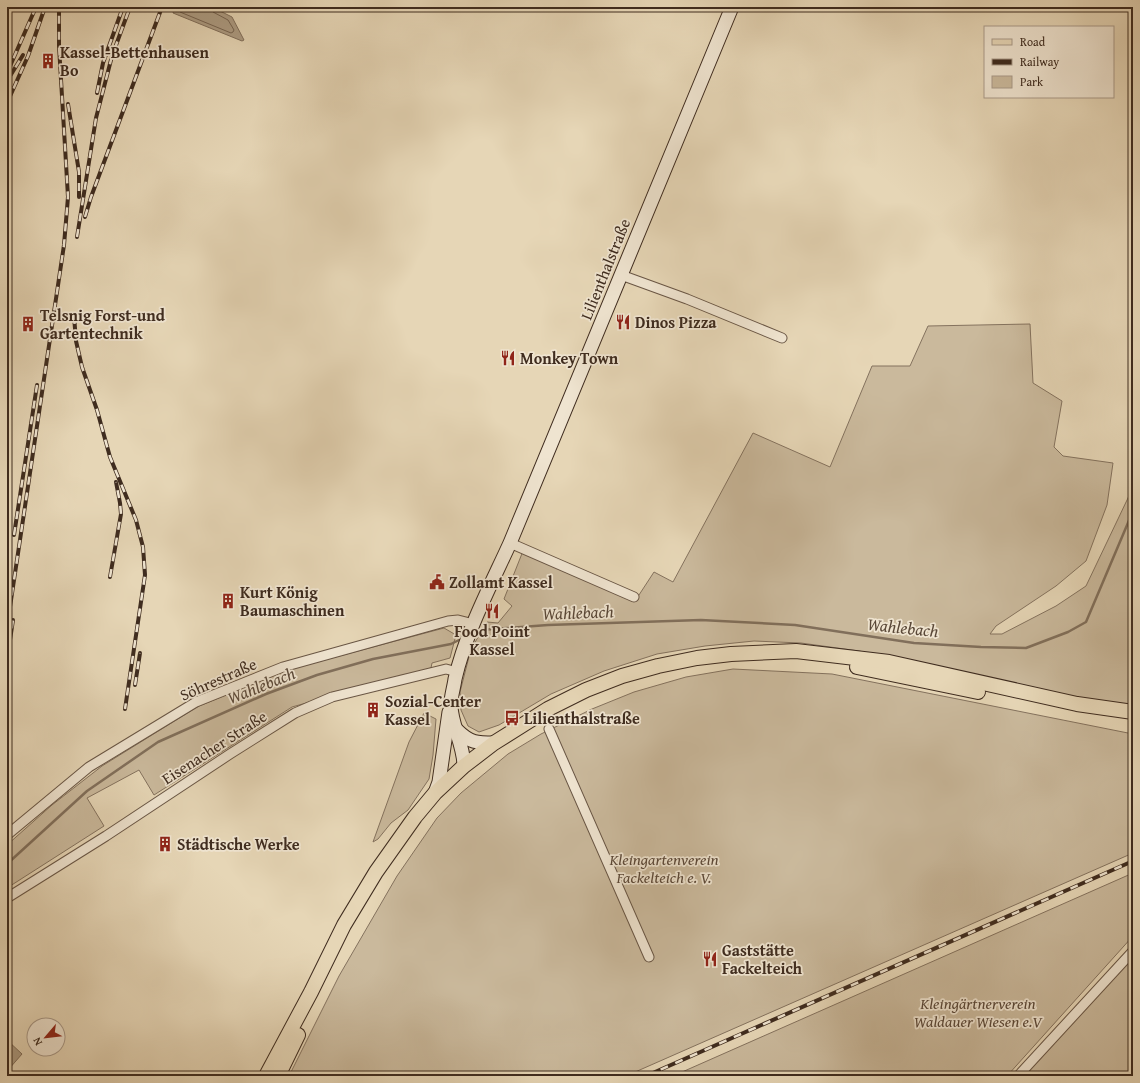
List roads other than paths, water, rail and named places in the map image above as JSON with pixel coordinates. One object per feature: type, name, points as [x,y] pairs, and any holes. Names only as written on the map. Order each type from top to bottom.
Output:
[{"type":"main road","name":"Lilienthalstraße","points":[[463,773],[463,750],[453,720],[451,704],[457,672],[471,631],[510,543],[732,7]]},
{"type":"main road","points":[[278,1076],[352,929],[402,847],[429,812],[463,773],[494,743],[541,713],[565,700],[622,676],[658,666],[698,658],[731,654],[796,651],[889,662],[1077,704],[1133,712]]},
{"type":"main road","points":[[266,1076],[311,992],[344,925],[376,872],[415,817],[435,793],[516,737],[551,715],[581,700],[651,675],[718,662],[793,660],[852,666],[1044,706],[1133,720]]},
{"type":"main road","points":[[435,793],[439,782],[451,704]]},
{"type":"main road","points":[[457,730],[467,739],[472,741],[494,743]]},
{"type":"main road","points":[[444,743],[447,750],[463,773]]},
{"type":"street","points":[[621,275],[687,299],[782,338]]},
{"type":"street","points":[[510,543],[634,597]]},
{"type":"street","name":"Söhrestraße","points":[[7,835],[88,767],[196,702],[283,667],[448,621],[458,620],[471,631]]},
{"type":"street","name":"Eisenacher Straße","points":[[7,898],[106,836],[294,713],[332,697],[446,669],[457,672]]},
{"type":"street","points":[[549,729],[649,957]]},
{"type":"street","points":[[1018,1076],[1133,951]]},
{"type":"water","points":[[175,7],[212,7],[232,17],[244,40],[242,41],[173,13]]},
{"type":"water","points":[[7,1040],[22,1054],[8,1070],[7,1070]]},
{"type":"waterway","name":"Wahlebach","points":[[475,633],[481,630],[548,625],[701,620],[795,625],[914,643],[1026,648],[1068,632],[1086,622],[1133,511]]},
{"type":"waterway","name":"Wahlebach","points":[[7,864],[87,791],[158,742],[266,694],[317,675],[373,659],[451,644],[463,638]]},
{"type":"railway","points":[[7,73],[36,7]]},
{"type":"railway","points":[[7,103],[28,56],[45,7]]},
{"type":"railway","points":[[7,627],[64,245],[68,197],[59,46],[59,7]]},
{"type":"railway","points":[[97,93],[103,63],[123,7]]},
{"type":"railway","points":[[77,237],[96,118],[112,56],[130,7]]},
{"type":"railway","points":[[85,217],[91,197],[162,7]]},
{"type":"railway","points":[[7,81],[23,55]]},
{"type":"railway","points":[[68,104],[79,172],[79,197]]},
{"type":"railway","points":[[74,316],[76,341],[82,367],[97,410],[110,457],[136,520],[143,547],[145,575],[125,709]]},
{"type":"railway","points":[[14,535],[37,385]]},
{"type":"railway","points":[[110,577],[121,514],[116,482]]},
{"type":"railway","points":[[7,660],[13,620]]},
{"type":"railway","points":[[135,685],[140,653]]},
{"type":"railway","points":[[646,1076],[1133,861]]},
{"type":"place","name":"Kassel-Bettenhausen Bo","points":[[48,61]]},
{"type":"place","name":"Dinos Pizza","points":[[623,322]]},
{"type":"place","name":"Telsnig Forst-und Gartentechnik","points":[[28,324]]},
{"type":"place","name":"Monkey Town","points":[[508,358]]},
{"type":"place","name":"Zollamt Kassel","points":[[437,582]]},
{"type":"place","name":"Kurt König Baumaschinen","points":[[228,601]]},
{"type":"place","name":"Food Point Kassel","points":[[492,611]]},
{"type":"place","name":"Sozial-Center Kassel","points":[[373,710]]},
{"type":"place","name":"Lilienthalstraße","points":[[512,718]]},
{"type":"place","name":"Städtische Werke","points":[[165,844]]},
{"type":"place","name":"Gaststätte Fackelteich","points":[[710,959]]},
{"type":"park label","name":"Kleingartenverein Fackelteich e. V.","points":[[664,868]]},
{"type":"park label","name":"Kleingärtnerverein Waldauer Wiesen e.V","points":[[978,1012]]}]
